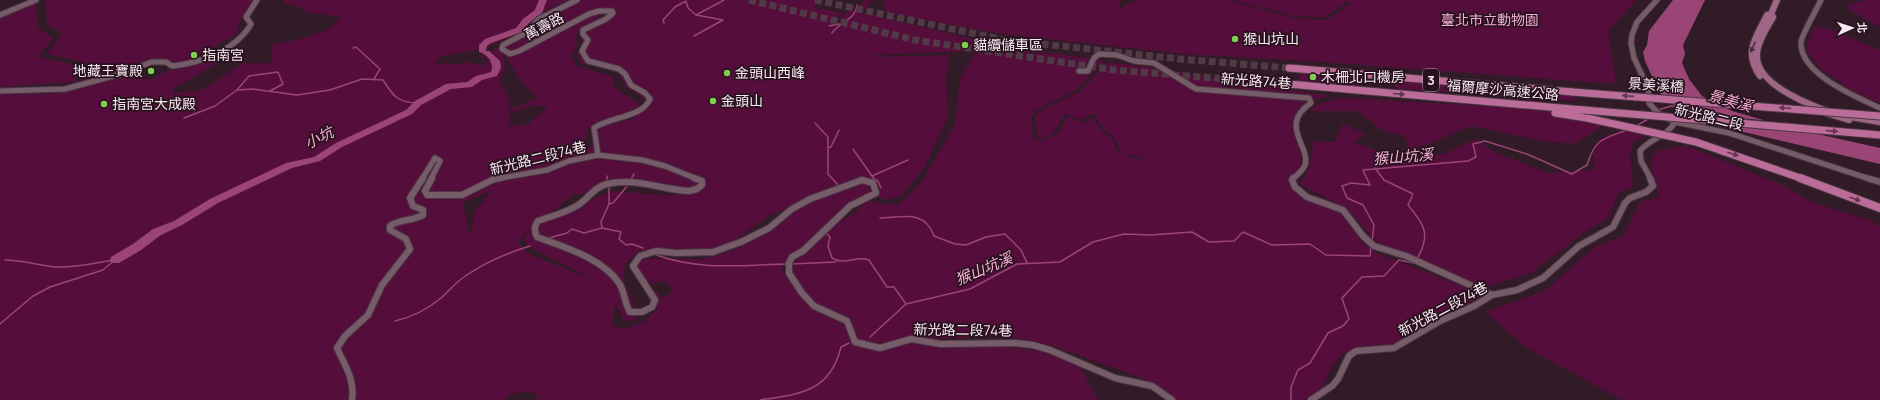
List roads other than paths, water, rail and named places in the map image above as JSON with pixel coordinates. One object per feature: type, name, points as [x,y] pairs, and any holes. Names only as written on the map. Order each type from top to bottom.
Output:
[{"type":"highway","name":"福爾摩沙高速公路","points":[[1289,68],[1573,92]]},
{"type":"highway","points":[[1370,75],[1375,92]]},
{"type":"highway","name":"福爾摩沙高速公路","points":[[1277,83],[1880,135]]},
{"type":"highway","name":"景美溪橋","points":[[1573,92],[1880,116]]},
{"type":"highway","points":[[1503,103],[1625,125],[1696,142],[1769,166],[1880,208]]},
{"type":"main road","points":[[1777,0],[1771,14],[1773,17],[1757,54],[1758,65],[1763,73],[1786,92],[1813,105],[1847,116],[1880,122]]},
{"type":"main road","points":[[1771,14],[1767,15],[1750,55],[1752,65],[1761,77],[1779,91],[1803,104],[1840,118],[1880,126]]},
{"type":"street","points":[[0,15],[36,0]]},
{"type":"street","points":[[0,91],[65,89],[113,76],[152,62],[166,62],[172,66],[192,63],[223,50],[247,32],[251,24],[246,17],[257,0]]},
{"type":"street","name":"萬壽路","points":[[577,0],[539,19],[526,33],[503,45],[502,49],[510,54],[520,51],[589,14],[600,11],[612,11],[613,14],[610,17],[583,30],[583,34],[588,40],[582,51],[588,61],[619,69],[625,74],[631,86],[645,93],[650,99],[646,108],[638,112],[615,116],[594,128],[598,155]]},
{"type":"street","name":"新光路二段","points":[[1657,0],[1650,10],[1636,24],[1630,48],[1633,58],[1648,89],[1648,99],[1651,107],[1672,121],[1729,133],[1880,182]]},
{"type":"street","points":[[1821,0],[1801,41],[1801,48],[1805,58],[1813,68],[1832,84],[1880,108]]},
{"type":"street","name":"新光路74巷","points":[[1079,71],[1088,71],[1094,58],[1099,54],[1108,54],[1134,61],[1154,63],[1196,89],[1309,98],[1311,103],[1304,108],[1298,118],[1297,133],[1305,153],[1305,165],[1302,170],[1293,177],[1292,183],[1307,197],[1343,210],[1372,244],[1406,256],[1492,295]]},
{"type":"street","name":"新光路二段74巷","points":[[1311,400],[1332,386],[1338,379],[1349,356],[1356,351],[1394,348],[1440,321],[1474,306],[1492,295],[1517,290],[1543,278],[1579,246],[1613,227],[1626,202],[1630,198],[1646,192],[1653,186],[1652,180],[1641,162],[1640,151],[1646,145],[1669,133],[1672,121]]},
{"type":"street","name":"新光路二段74巷","points":[[352,400],[354,383],[350,370],[337,348],[345,336],[368,315],[382,285],[410,249],[410,244],[405,238],[390,230],[390,226],[396,221],[409,222],[423,216],[423,210],[413,206],[410,198],[435,158],[440,161],[425,191],[427,195],[450,196],[462,195],[494,179],[547,170],[569,161],[598,155],[642,160],[665,166],[702,181],[700,189],[691,191],[639,182],[612,183],[598,187],[576,206],[538,222],[535,225],[534,233],[537,237],[596,264],[614,276],[622,287],[627,308],[630,312],[642,313],[651,309],[655,304],[655,300],[633,266],[640,256],[656,251],[676,253],[713,252],[741,242],[769,228],[792,209],[810,199],[862,180],[873,183],[876,193],[855,202],[789,264],[789,273],[797,286],[814,306],[847,321],[854,342],[880,348],[911,339],[941,344],[1015,343],[1033,345],[1050,350],[1115,378],[1152,386],[1172,400]]},
{"type":"waterway","name":"小坑","points":[[482,50],[483,45],[488,41],[519,30],[526,21],[539,11],[543,0]]},
{"type":"waterway","points":[[696,15],[724,0]]},
{"type":"waterway","points":[[664,23],[663,20],[675,7],[686,1],[688,8],[696,15]]},
{"type":"waterway","points":[[832,33],[854,14],[857,5]]},
{"type":"waterway","points":[[694,36],[723,20],[696,15]]},
{"type":"waterway","points":[[829,26],[839,24]]},
{"type":"waterway","points":[[353,48],[356,47],[380,69],[374,79]]},
{"type":"waterway","name":"小坑","points":[[115,260],[137,247],[157,232],[178,223],[214,201],[289,165],[317,159],[339,145],[409,112],[418,103],[449,86],[469,85],[479,78],[494,74],[497,68],[496,61],[486,53]]},
{"type":"waterway","points":[[237,90],[249,76],[278,72],[283,84],[270,91]]},
{"type":"waterway","points":[[237,90],[253,89],[297,95],[330,90],[362,79],[383,80],[397,98],[406,102],[418,103]]},
{"type":"waterway","points":[[184,118],[215,106],[237,90]]},
{"type":"waterway","name":"猴山坑溪","points":[[1658,110],[1671,106],[1677,107]]},
{"type":"waterway","name":"猴山坑溪","points":[[1636,126],[1650,118]]},
{"type":"waterway","points":[[815,123],[828,137],[828,148]]},
{"type":"waterway","points":[[828,148],[831,147],[839,130]]},
{"type":"waterway","name":"猴山坑溪","points":[[1376,169],[1468,161],[1476,157],[1473,144],[1485,141],[1527,154],[1572,174],[1587,165],[1593,150],[1601,141],[1605,138],[1627,130]]},
{"type":"waterway","points":[[828,148],[828,174],[839,186]]},
{"type":"waterway","points":[[853,149],[874,179],[878,181],[881,188]]},
{"type":"waterway","points":[[872,176],[908,160]]},
{"type":"waterway","name":"猴山坑溪","points":[[1372,241],[1374,225],[1363,205],[1347,198],[1342,186],[1351,183],[1370,185],[1363,170],[1376,169]]},
{"type":"waterway","points":[[1376,169],[1384,180],[1413,194],[1408,205],[1422,224],[1425,235],[1422,249],[1418,257]]},
{"type":"waterway","points":[[631,179],[634,174]]},
{"type":"waterway","points":[[607,176],[607,182]]},
{"type":"waterway","points":[[609,204],[613,203],[628,185]]},
{"type":"waterway","points":[[609,187],[609,204]]},
{"type":"waterway","points":[[602,228],[601,222],[609,204]]},
{"type":"waterway","points":[[880,218],[905,216],[919,219],[925,222],[934,236],[955,244],[966,245],[986,237],[1005,234],[1021,250],[1027,263]]},
{"type":"waterway","points":[[549,238],[567,233],[572,229],[584,233],[602,228]]},
{"type":"waterway","points":[[602,228],[621,232],[619,239],[626,245],[632,244],[643,248]]},
{"type":"waterway","name":"猴山坑溪","points":[[906,304],[970,289],[1017,264],[1060,262],[1093,242],[1124,234],[1151,235],[1192,232],[1209,242],[1234,241],[1243,232],[1272,245],[1310,244],[1326,255],[1370,256],[1371,245]]},
{"type":"waterway","points":[[826,233],[830,237],[828,246],[832,258],[842,261],[860,259],[869,260],[887,287],[894,287],[906,304]]},
{"type":"waterway","points":[[395,321],[414,315],[431,306],[461,279],[480,267],[504,255],[530,246]]},
{"type":"waterway","points":[[656,255],[673,260],[705,265],[737,266],[787,264]]},
{"type":"waterway","points":[[5,260],[64,267],[113,260]]},
{"type":"waterway","points":[[0,324],[33,296],[50,287],[103,270],[115,260]]},
{"type":"waterway","points":[[1291,400],[1291,387],[1298,370],[1310,363],[1328,333],[1343,326],[1349,319],[1342,298],[1362,277],[1384,276],[1399,260],[1413,263]]},
{"type":"waterway","points":[[791,264],[836,262]]},
{"type":"waterway","points":[[870,337],[906,304]]},
{"type":"waterway","points":[[760,400],[788,396],[811,388],[821,382],[836,362],[841,347],[849,343]]},
{"type":"tunnel","points":[[749,0],[915,40],[1114,70],[1277,83]]},
{"type":"tunnel","points":[[815,0],[1005,40],[1180,59],[1289,68]]},
{"type":"place","name":"猴山坑山","points":[[1235,39]]},
{"type":"place","name":"貓纜儲車區","points":[[965,45]]},
{"type":"place","name":"指南宮","points":[[194,55]]},
{"type":"place","name":"地藏王寶殿","points":[[151,71]]},
{"type":"place","name":"金頭山西峰","points":[[727,73]]},
{"type":"place","name":"木柵北口機房","points":[[1313,77]]},
{"type":"place","name":"金頭山","points":[[713,101]]},
{"type":"place","name":"指南宮大成殿","points":[[104,104]]},
{"type":"park label","name":"臺北市立動物園","points":[[1490,20]]},
{"type":"water label","name":"景美溪","points":[[1730,101]]}]
